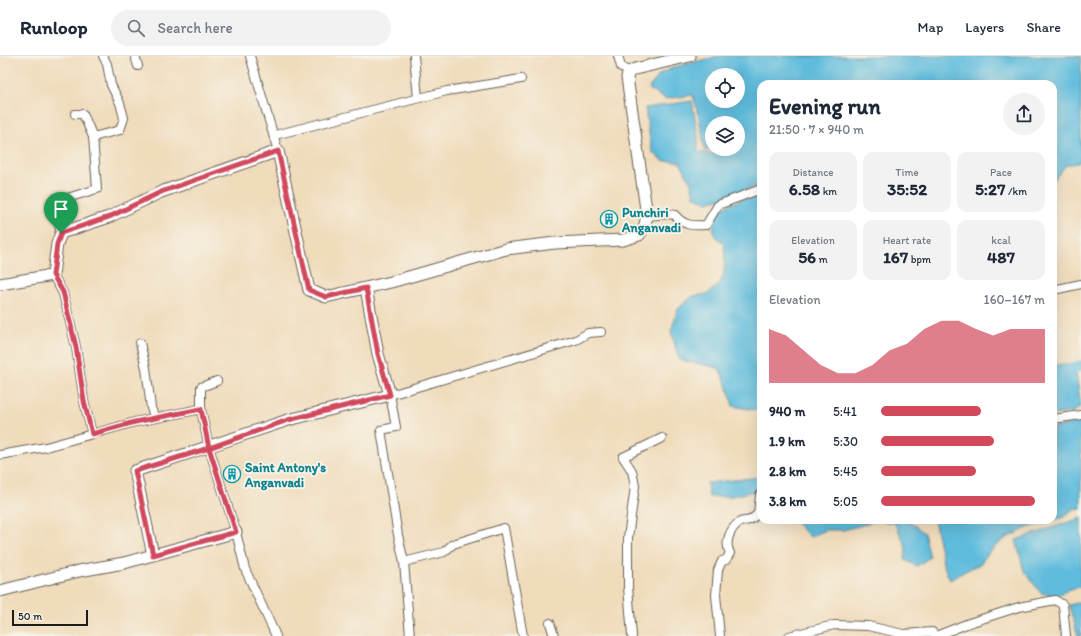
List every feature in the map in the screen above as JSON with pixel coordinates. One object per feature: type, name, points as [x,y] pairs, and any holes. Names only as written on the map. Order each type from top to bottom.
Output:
[{"type":"street","points":[[93,137],[120,130],[124,118],[120,103],[111,85],[107,64],[103,56]]},
{"type":"street","points":[[135,56],[138,66]]},
{"type":"street","points":[[250,56],[275,135],[309,290],[326,297],[391,282],[506,249],[555,243],[623,240],[639,235],[644,228],[646,216],[627,77],[629,72],[635,69],[690,56]]},
{"type":"street","points":[[414,56],[418,98]]},
{"type":"street","points":[[618,56],[621,67],[629,72]]},
{"type":"street","points":[[275,135],[461,88],[521,79]]},
{"type":"street","points":[[75,114],[82,114],[93,137],[97,189],[54,202],[61,233],[57,244],[53,275],[63,292],[76,347],[84,401],[92,434]]},
{"type":"street","points":[[61,233],[109,217],[161,192],[278,151]]},
{"type":"street","points":[[646,216],[670,214],[676,215],[680,222],[686,224],[695,226],[706,225],[718,205],[757,191]]},
{"type":"street","points":[[0,284],[53,275]]},
{"type":"street","points":[[1057,289],[1081,284]]},
{"type":"street","points":[[366,288],[378,354],[390,395],[396,427],[382,430],[398,535],[404,562],[410,636]]},
{"type":"street","points":[[153,555],[135,471],[209,448],[288,420],[390,395],[576,340],[588,333],[601,332]]},
{"type":"street","points":[[140,342],[154,418]]},
{"type":"street","points":[[217,381],[201,387],[201,409],[209,448],[236,532],[245,569],[276,636]]},
{"type":"street","points":[[0,455],[46,447],[154,418],[201,409]]},
{"type":"street","points":[[1057,418],[1081,415]]},
{"type":"street","points":[[632,636],[628,587],[628,538],[635,486],[632,471],[623,457],[662,438]]},
{"type":"street","points":[[720,636],[716,595],[718,570],[722,561],[726,560],[730,553],[727,548],[732,530],[740,522],[750,520],[757,515]]},
{"type":"street","points":[[404,562],[444,552],[453,544],[504,528],[523,636]]},
{"type":"street","points":[[0,591],[79,571],[124,563],[236,532]]},
{"type":"street","points":[[789,636],[834,624],[868,626],[903,634],[932,632],[936,636],[969,623],[1019,607],[1055,600],[1063,605],[1066,636]]},
{"type":"street","points":[[550,623],[554,636]]},
{"type":"water","points":[[719,56],[1081,56],[1081,162],[1066,165],[1057,176],[1057,80],[757,80],[757,186],[729,197],[706,202],[694,196],[691,183],[680,162],[663,161],[652,152],[645,108],[692,101],[698,136],[698,152],[705,153],[705,156],[745,156],[745,116],[705,116],[705,151],[693,95],[665,99],[648,89],[660,74],[674,67]]},
{"type":"water","points":[[757,196],[757,410],[733,406],[727,385],[719,368],[679,360],[671,331],[678,309],[693,296],[707,294],[719,285],[724,273],[724,244],[714,235],[713,221],[723,207],[743,199]]},
{"type":"water","points":[[1066,364],[1076,372],[1081,407],[1073,412],[1057,414],[1057,365]]},
{"type":"water","points":[[1079,422],[1081,425],[1081,508],[1073,509],[1064,517],[1057,519],[1057,427]]},
{"type":"water","points":[[757,477],[757,491],[732,496],[709,497],[707,483]]},
{"type":"water","points":[[1081,518],[1081,586],[1068,590],[1057,596],[1041,593],[1024,571],[1016,540]]},
{"type":"water","points":[[797,524],[865,524],[843,530],[826,530],[810,537]]},
{"type":"water","points":[[895,524],[913,524],[924,533],[930,557],[917,566],[905,560],[906,546]]},
{"type":"water","points":[[935,524],[1040,524],[1027,528],[1006,538],[989,552],[980,564],[950,580],[943,564]]},
{"type":"water","points":[[1081,602],[1081,636],[1078,636],[1069,605]]},
{"type":"waterway","points":[[1071,368],[1081,366]]},
{"type":"place","name":"Punchiri Anganvadi","points":[[609,219]]},
{"type":"place","name":"Saint Antony's Anganvadi","points":[[232,474]]},
{"type":"route","points":[[61,233],[57,244],[53,275],[63,292],[76,347],[84,401],[92,434],[135,422],[201,409],[209,448],[135,471],[153,555],[236,532],[209,448],[288,420],[390,395],[378,354],[366,288],[326,297],[309,290],[278,151],[161,192],[109,217],[61,233]]}]
